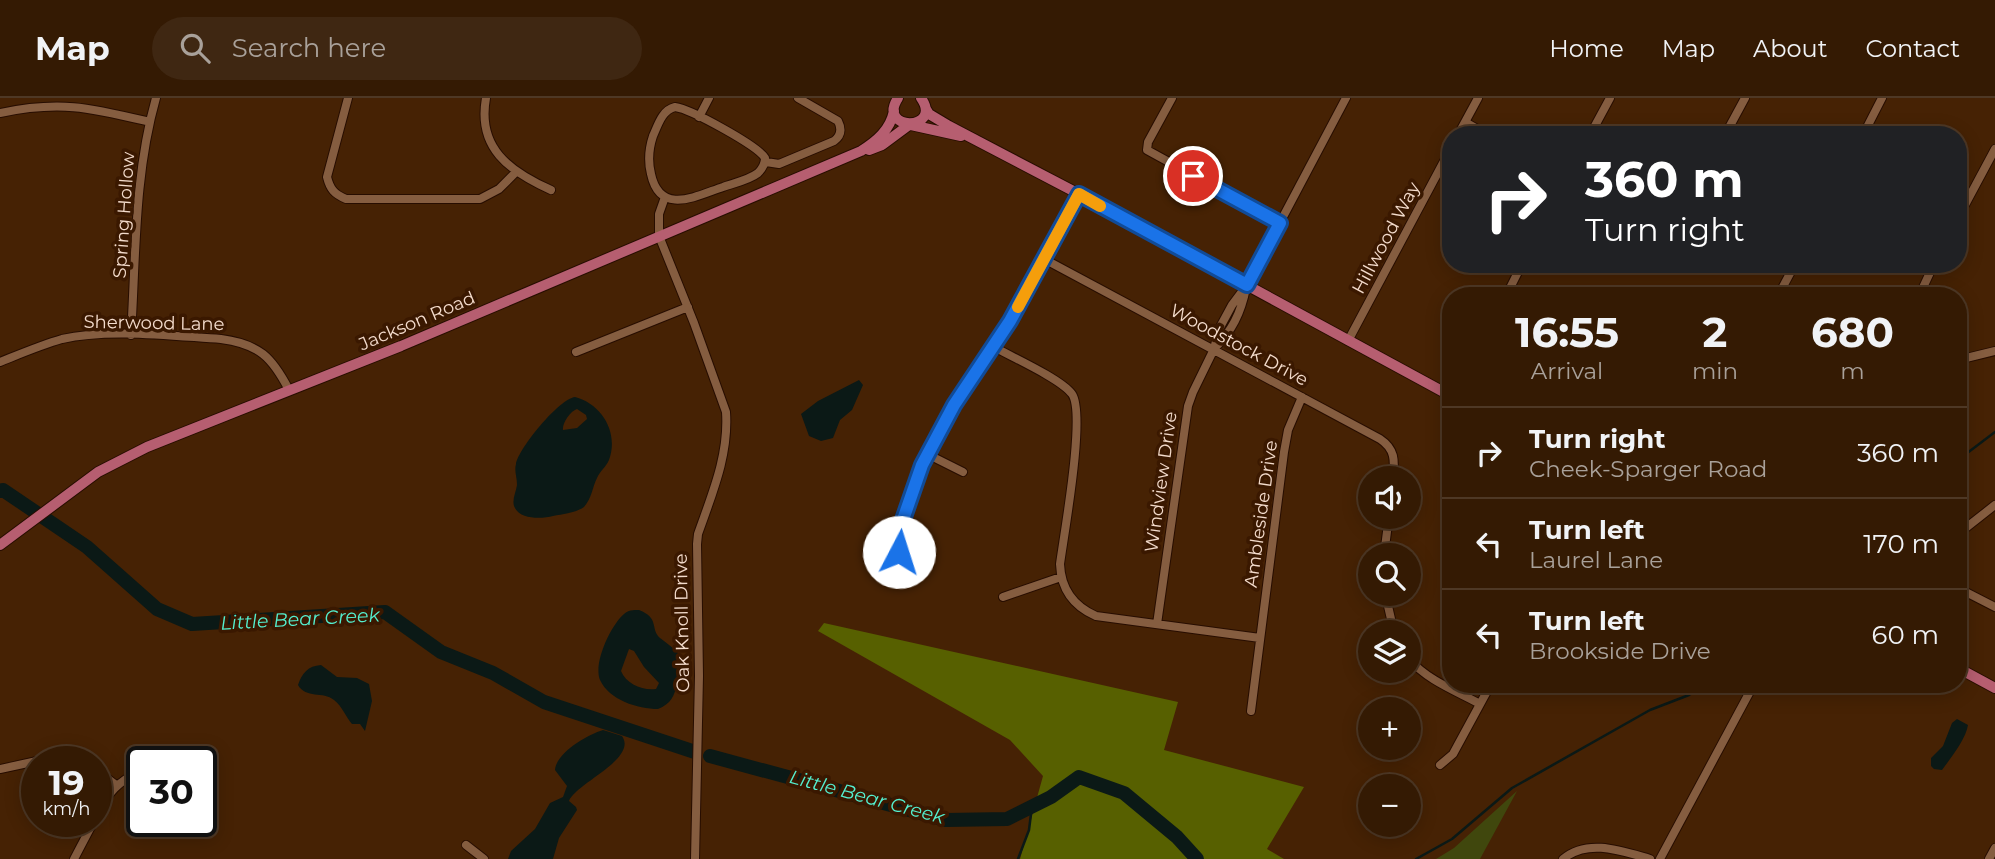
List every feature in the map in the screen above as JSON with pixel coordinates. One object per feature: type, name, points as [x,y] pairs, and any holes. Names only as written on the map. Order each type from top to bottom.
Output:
[{"type":"main road","name":"Jackson Road","points":[[0,545],[110,464],[401,346],[861,151],[882,145],[920,121],[925,103]]},
{"type":"main road","points":[[925,103],[929,114],[937,120],[1442,391]]},
{"type":"main road","name":"Jackson Road","points":[[861,151],[885,131],[892,120],[894,104]]},
{"type":"main road","points":[[894,104],[901,121],[910,125],[972,138]]},
{"type":"main road","points":[[1967,673],[1995,688]]},
{"type":"street","name":"Spring Hollow","points":[[131,335],[139,192],[156,98]]},
{"type":"street","points":[[348,98],[327,177],[329,188],[346,199],[480,199],[499,189],[516,172]]},
{"type":"street","points":[[486,98],[486,132],[493,148],[516,172],[551,190]]},
{"type":"street","points":[[699,117],[709,98]]},
{"type":"street","points":[[766,162],[779,164],[834,141],[839,136],[841,129],[838,121],[798,98]]},
{"type":"street","points":[[1172,98],[1148,142],[1147,150],[1280,223]]},
{"type":"street","name":"Windview Drive","points":[[1157,624],[1186,416],[1193,392],[1231,305],[1247,285],[1346,98]]},
{"type":"street","points":[[1463,126],[1478,98]]},
{"type":"street","points":[[1595,126],[1610,98]]},
{"type":"street","points":[[1731,126],[1745,98]]},
{"type":"street","points":[[1868,126],[1882,98]]},
{"type":"street","points":[[0,113],[32,102],[90,108],[150,122]]},
{"type":"street","points":[[670,108],[680,108],[756,148],[766,162],[758,173],[749,178],[680,201],[665,197],[656,188],[651,174],[649,153],[663,115],[670,108]]},
{"type":"street","points":[[1465,122],[1472,126]]},
{"type":"street","points":[[1967,201],[1995,149]]},
{"type":"street","name":"Hillwood Way","points":[[1348,341],[1442,165]]},
{"type":"street","points":[[899,552],[897,537],[903,514],[927,454],[954,405],[994,347],[1079,194]]},
{"type":"street","points":[[659,236],[659,214],[665,197]]},
{"type":"street","name":"Oak Knoll Drive","points":[[659,236],[726,412],[727,428],[724,457],[697,544],[699,676],[695,859]]},
{"type":"street","name":"Woodstock Drive","points":[[1044,259],[1390,446],[1394,466]]},
{"type":"street","points":[[576,352],[688,307]]},
{"type":"street","name":"Sherwood Lane","points":[[0,362],[64,339],[83,336],[220,339],[249,345],[269,358],[289,390]]},
{"type":"street","points":[[994,347],[1064,385],[1074,397],[1077,427],[1060,564],[1061,577],[1069,596],[1085,612],[1096,617],[1260,638]]},
{"type":"street","points":[[1967,358],[1995,351]]},
{"type":"street","name":"Ambleside Drive","points":[[1251,710],[1284,452],[1288,430],[1301,397]]},
{"type":"street","points":[[927,454],[963,472]]},
{"type":"street","points":[[1967,527],[1995,505]]},
{"type":"street","points":[[1003,597],[1061,577]]},
{"type":"street","points":[[1967,593],[1995,607]]},
{"type":"street","points":[[1421,671],[1442,683]]},
{"type":"street","points":[[1460,693],[1480,704]]},
{"type":"street","points":[[1440,765],[1453,754],[1486,693]]},
{"type":"street","points":[[1660,859],[1749,693]]},
{"type":"street","points":[[0,769],[21,764]]},
{"type":"street","points":[[112,790],[126,779]]},
{"type":"street","points":[[112,782],[116,785]]},
{"type":"street","points":[[74,859],[85,837]]},
{"type":"street","points":[[466,845],[485,859]]},
{"type":"street","points":[[1563,859],[1570,853],[1594,847],[1650,859]]},
{"type":"street","points":[[1989,859],[1995,848]]},
{"type":"green space","points":[[824,623],[1178,702],[1164,750],[1304,787],[1267,849],[1284,859],[1020,859],[1043,776],[1010,740],[818,631]]},
{"type":"green space","points":[[1517,791],[1480,859],[1436,859],[1454,848]]},
{"type":"shaded area","points":[[859,380],[863,385],[852,410],[840,420],[833,438],[821,441],[809,436],[801,414],[818,401]]},
{"type":"shaded area","points":[[575,397],[585,401],[606,421],[612,440],[609,460],[598,476],[584,507],[548,517],[526,516],[514,506],[516,464],[524,447],[541,425],[568,400]],"holes":[[[574,410],[586,415],[587,419],[577,428],[563,430],[567,418]]]},
{"type":"shaded area","points":[[639,610],[650,616],[657,635],[678,653],[675,692],[666,705],[658,709],[642,707],[617,698],[604,687],[598,673],[601,655],[619,619],[629,611]],"holes":[[[629,649],[634,651],[659,683],[656,689],[636,686],[623,676],[621,671]]]},
{"type":"shaded area","points":[[321,665],[337,677],[357,678],[369,684],[372,701],[365,731],[360,724],[352,724],[330,697],[310,694],[298,685],[306,671]]},
{"type":"shaded area","points":[[1957,719],[1968,725],[1964,736],[1942,770],[1934,769],[1931,766],[1931,758],[1943,746],[1952,723]]},
{"type":"shaded area","points":[[603,730],[622,736],[625,745],[614,762],[582,786],[569,801],[577,810],[559,838],[553,859],[508,859],[511,851],[535,829],[550,803],[563,797],[567,786],[555,770],[561,757],[581,740]]},
{"type":"waterway","points":[[1967,453],[1995,432]]},
{"type":"waterway","name":"Little Bear Creek","points":[[0,491],[3,490],[87,547],[157,609],[192,624],[385,612],[441,652],[493,673],[544,702],[695,752]]},
{"type":"waterway","points":[[1416,859],[1452,839],[1512,788],[1650,710],[1692,693]]},
{"type":"waterway","name":"Little Bear Creek","points":[[710,756],[946,820],[1007,819],[1051,797],[1079,777],[1124,793],[1177,837],[1197,859]]},
{"type":"waterway","points":[[1018,859],[1029,830],[1032,806]]},
{"type":"slow traffic","points":[[1018,307],[1079,194],[1100,206]]},
{"type":"route","points":[[899,552],[897,537],[903,514],[922,465],[954,405],[1010,321],[1079,194],[1247,285],[1280,223],[1193,176]]}]
